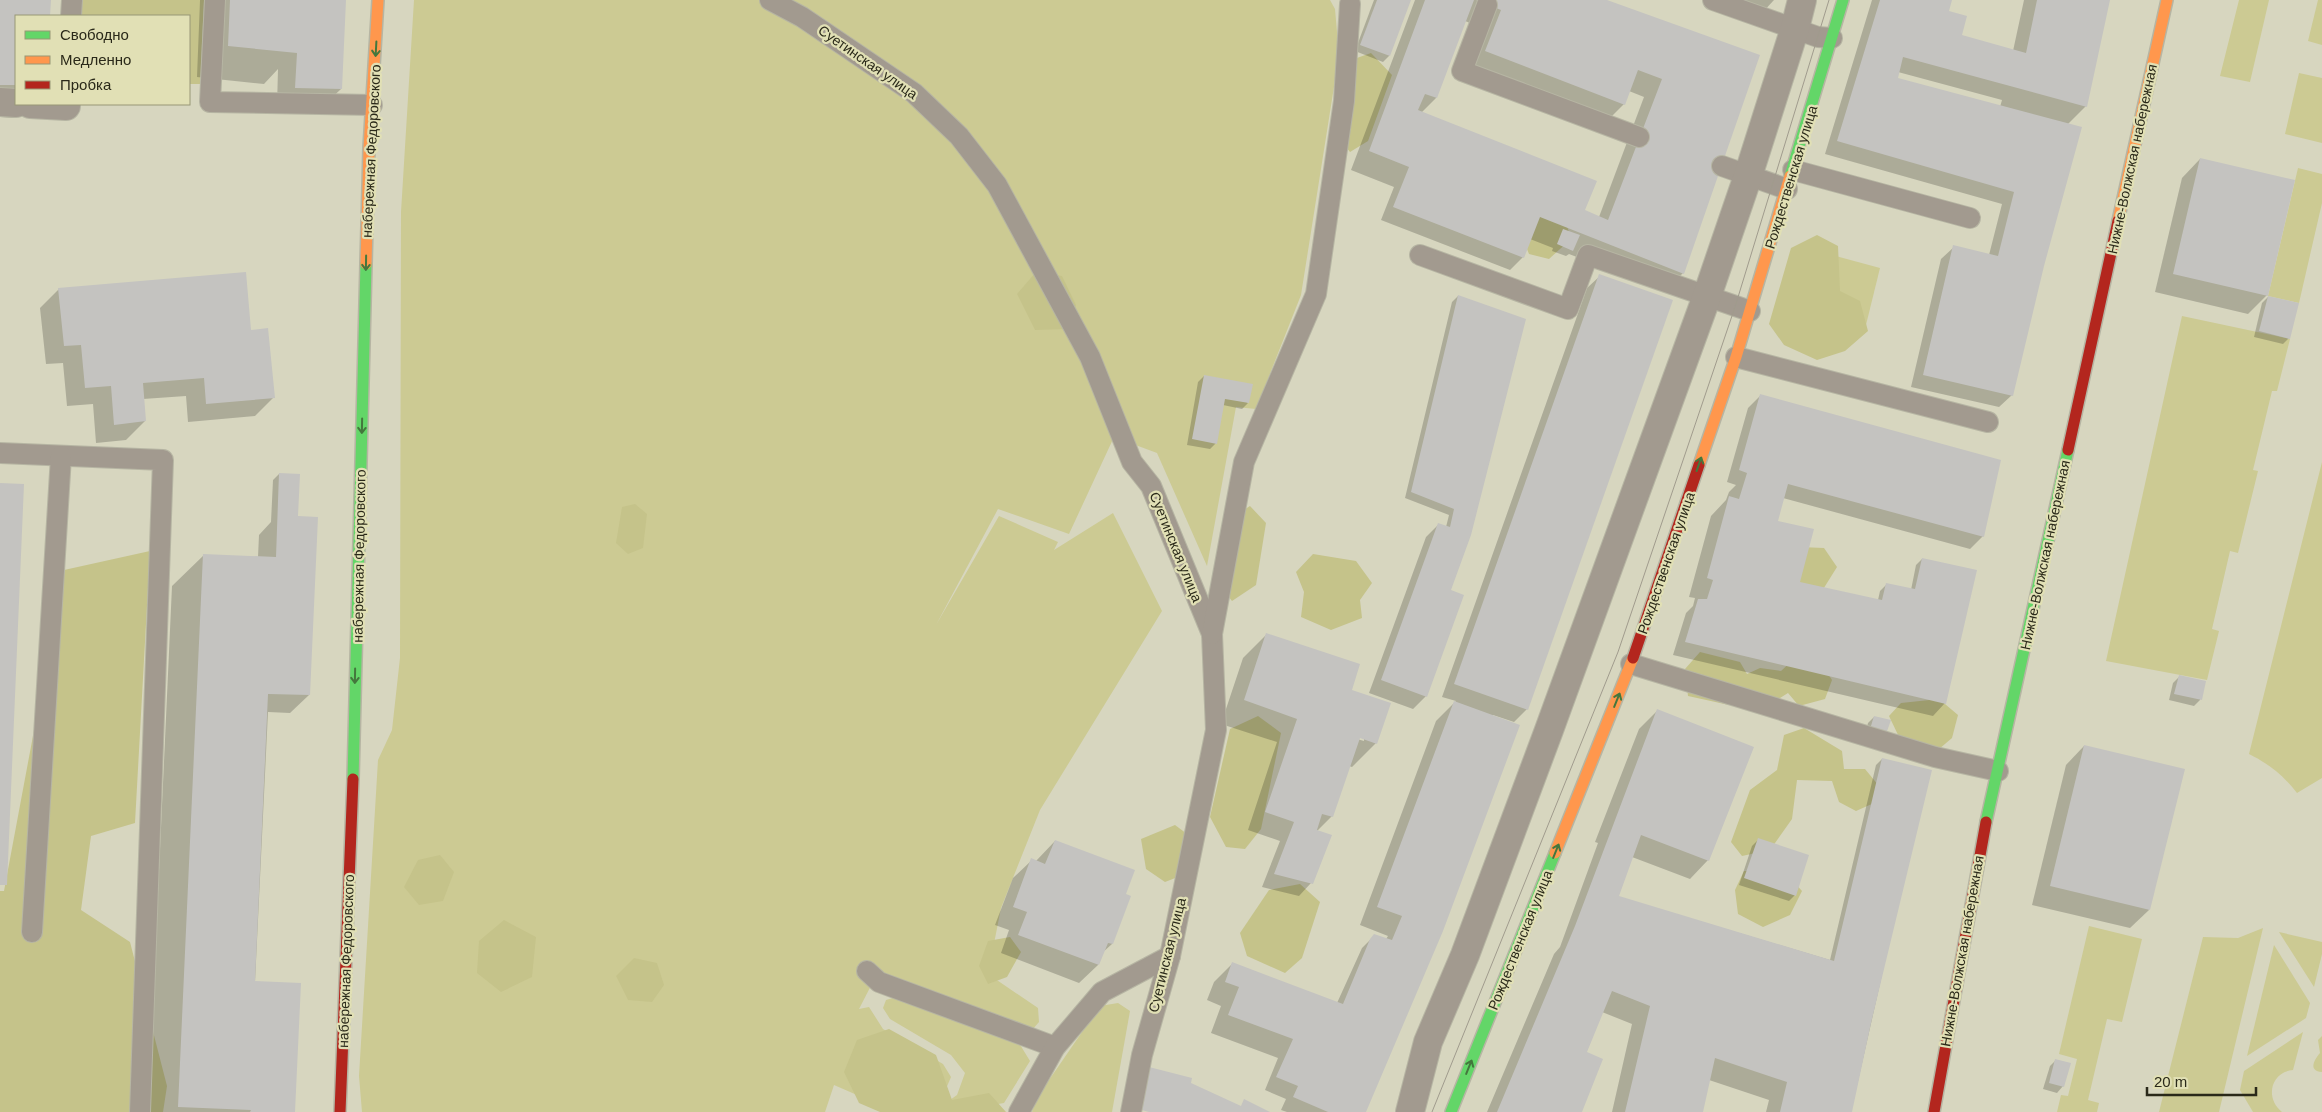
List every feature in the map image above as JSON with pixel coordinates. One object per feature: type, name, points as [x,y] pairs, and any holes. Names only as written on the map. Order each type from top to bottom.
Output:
[{"type":"street","name":"набережная Федоровского","points":[[340,1112],[354,741],[369,148],[378,0]]},
{"type":"street","points":[[1410,1112],[1428,1042],[1465,955],[1707,296],[1748,176],[1795,28],[1802,0]]},
{"type":"street","name":"Рождественская улица","points":[[1451,1112],[1631,664],[1736,357],[1843,0]]},
{"type":"street","name":"Нижне-Волжская набережная","points":[[1934,1112],[1982,838],[2167,0]]},
{"type":"street","points":[[0,102],[15,103]]},
{"type":"lane","points":[[71,15],[72,0]]},
{"type":"lane","points":[[215,0],[210,102],[372,106]]},
{"type":"lane","name":"Суетинская улица","points":[[770,0],[802,17],[914,93],[959,136],[997,185],[1090,357],[1132,462],[1151,486],[1212,634],[1216,730],[1170,956],[1142,1054],[1131,1112]]},
{"type":"lane","points":[[1713,0],[1818,36],[1832,38]]},
{"type":"lane","points":[[1212,634],[1244,462],[1316,294],[1344,101],[1350,4]]},
{"type":"lane","points":[[1487,5],[1462,71],[1639,137]]},
{"type":"lane","points":[[1722,166],[1748,176],[1790,180],[1970,218]]},
{"type":"lane","points":[[1420,255],[1568,309],[1588,255],[1750,311]]},
{"type":"lane","points":[[1736,357],[1988,422]]},
{"type":"lane","points":[[0,453],[163,460],[140,1112]]},
{"type":"lane","points":[[32,932],[60,456]]},
{"type":"lane","points":[[1631,664],[1935,757],[1998,771]]},
{"type":"lane","points":[[1019,1112],[1055,1047],[1102,992],[1170,956]]},
{"type":"lane","points":[[868,971],[879,982],[1055,1047]]},
{"type":"shaded area","points":[[75,0],[204,0],[200,84],[190,84],[190,15],[75,15]]},
{"type":"shaded area","points":[[414,0],[1330,0],[1335,9],[1339,55],[1301,295],[1256,409],[1236,407],[1207,566],[1157,453],[1114,437],[1069,534],[998,509],[936,625],[999,516],[1058,542],[1054,550],[1113,513],[1162,611],[1040,810],[1001,908],[988,974],[1038,1008],[1039,1022],[1032,1030],[877,974],[859,1009],[869,1007],[883,1029],[943,1064],[951,1077],[945,1091],[857,1095],[834,1085],[825,1112],[362,1112],[359,1076],[378,760],[392,730],[400,658],[401,212]]},
{"type":"shaded area","points":[[2239,0],[2269,0],[2250,82],[2220,76]]},
{"type":"shaded area","points":[[2318,0],[2322,0],[2322,45],[2308,41]]},
{"type":"shaded area","points":[[1371,53],[1392,75],[1368,141],[1350,152],[1335,133],[1356,85],[1354,59]]},
{"type":"shaded area","points":[[2299,73],[2322,78],[2322,143],[2285,134]]},
{"type":"shaded area","points":[[2298,168],[2322,174],[2322,203],[2299,303],[2268,296]]},
{"type":"shaded area","points":[[1538,209],[1564,216],[1571,239],[1549,259],[1529,254],[1520,231]]},
{"type":"shaded area","points":[[1817,235],[1838,246],[1840,291],[1860,301],[1868,331],[1845,351],[1817,360],[1784,345],[1769,324],[1791,248]]},
{"type":"shaded area","points":[[1832,255],[1880,268],[1864,333],[1815,320]]},
{"type":"shaded area","points":[[1036,272],[1062,276],[1076,305],[1067,329],[1035,330],[1017,294]]},
{"type":"shaded area","points":[[2182,316],[2290,339],[2277,391],[2272,391],[2253,470],[2258,471],[2238,553],[2230,551],[2212,629],[2219,631],[2207,680],[2106,661]]},
{"type":"shaded area","points":[[2322,462],[2322,778],[2297,793],[2275,770],[2249,754]]},
{"type":"shaded area","points":[[635,504],[647,514],[643,548],[628,554],[616,543],[622,507]]},
{"type":"shaded area","points":[[1250,506],[1266,523],[1256,585],[1232,601],[1217,582],[1231,518]]},
{"type":"shaded area","points":[[1800,547],[1824,548],[1837,567],[1822,591],[1792,588]]},
{"type":"shaded area","points":[[150,551],[135,823],[91,836],[81,910],[130,942],[167,1086],[163,1112],[0,1112],[0,891],[4,891],[64,570]]},
{"type":"shaded area","points":[[1313,554],[1356,561],[1372,583],[1360,600],[1362,618],[1331,630],[1301,617],[1304,592],[1296,572]]},
{"type":"shaded area","points":[[1700,652],[1740,662],[1747,674],[1760,668],[1781,671],[1796,657],[1823,666],[1832,680],[1825,699],[1799,706],[1788,693],[1775,701],[1761,701],[1748,689],[1729,705],[1688,696],[1685,669]]},
{"type":"shaded area","points":[[1939,699],[1958,715],[1952,738],[1939,749],[1900,739],[1889,716],[1901,703]]},
{"type":"shaded area","points":[[1258,716],[1281,733],[1261,829],[1245,849],[1226,847],[1210,817],[1230,729]]},
{"type":"shaded area","points":[[1804,728],[1842,751],[1844,769],[1865,769],[1879,786],[1874,803],[1856,811],[1839,802],[1832,781],[1797,780],[1792,819],[1770,850],[1742,856],[1731,842],[1750,790],[1777,770],[1784,735]]},
{"type":"shaded area","points":[[1175,825],[1199,843],[1193,871],[1165,882],[1146,869],[1141,839]]},
{"type":"shaded area","points":[[440,855],[454,872],[443,901],[419,905],[404,887],[418,860]]},
{"type":"shaded area","points":[[1783,870],[1802,891],[1790,915],[1763,927],[1738,914],[1735,890],[1744,871]]},
{"type":"shaded area","points":[[1300,884],[1320,902],[1302,958],[1285,973],[1247,956],[1240,933],[1269,890]]},
{"type":"shaded area","points":[[504,920],[536,937],[532,977],[501,992],[477,973],[479,941]]},
{"type":"shaded area","points":[[2089,926],[2142,939],[2122,1022],[2107,1019],[2088,1100],[2099,1103],[2097,1112],[2057,1112],[2061,1095],[2068,1096],[2077,1059],[2059,1054]]},
{"type":"shaded area","points":[[2263,928],[2219,1112],[2159,1112],[2203,937],[2238,938]]},
{"type":"shaded area","points":[[2279,932],[2322,942],[2322,954],[2314,987]]},
{"type":"shaded area","points":[[1010,937],[1021,952],[1007,977],[988,984],[979,966],[988,941]]},
{"type":"shaded area","points":[[2274,945],[2310,1003],[2306,1018],[2247,1056]]},
{"type":"shaded area","points":[[634,958],[657,963],[664,985],[652,1002],[628,1000],[616,976]]},
{"type":"shaded area","points":[[896,997],[1019,1043],[1030,1061],[1004,1103],[950,1112],[940,1107],[957,1095],[965,1073],[951,1055],[890,1019],[883,1008],[886,1000]]},
{"type":"shaded area","points":[[1118,1003],[1130,1011],[1112,1112],[1032,1112],[1038,1096],[1100,1006]]},
{"type":"shaded area","points":[[889,1029],[936,1055],[952,1100],[989,1093],[1006,1112],[880,1112],[859,1103],[844,1072],[857,1040]]},
{"type":"shaded area","points":[[2303,1032],[2293,1070],[2279,1076],[2272,1087],[2273,1100],[2282,1112],[2253,1112],[2240,1090],[2244,1071]]},
{"type":"shaded area","points":[[2322,1036],[2322,1072],[2315,1070],[2314,1065],[2320,1053],[2318,1040]]},
{"type":"building","points":[[0,0],[51,0],[50,15],[15,15],[15,85],[0,85]]},
{"type":"building","points":[[230,0],[346,0],[342,89],[295,88],[297,53],[228,46]]},
{"type":"building","points":[[1377,0],[1411,0],[1390,56],[1360,45]]},
{"type":"building","points":[[1425,0],[1474,0],[1437,98],[1425,94],[1418,110],[1597,181],[1585,210],[1608,220],[1662,79],[1638,70],[1625,105],[1485,51],[1501,10],[1476,0],[1607,0],[1760,55],[1684,274],[1540,217],[1524,258],[1393,207],[1409,167],[1369,151]]},
{"type":"building","points":[[1880,0],[1952,0],[1949,11],[1967,16],[1962,35],[2026,53],[2037,0],[2110,0],[2087,107],[1903,57],[1898,78],[2082,127],[2044,266],[2013,396],[1923,375],[1953,245],[1998,256],[2014,192],[1837,141]]},
{"type":"building","points":[[2200,158],[2295,180],[2268,296],[2173,274]]},
{"type":"building","points":[[1563,229],[1580,235],[1573,251],[1557,244]]},
{"type":"building","points":[[246,272],[251,330],[268,328],[275,398],[206,404],[204,378],[143,383],[146,421],[114,425],[111,386],[85,388],[81,345],[64,346],[58,288]]},
{"type":"building","points":[[1599,274],[1673,300],[1528,710],[1454,684]]},
{"type":"building","points":[[1458,295],[1526,319],[1471,535],[1451,590],[1464,595],[1427,697],[1381,680],[1438,523],[1450,527],[1454,509],[1411,492]]},
{"type":"building","points":[[2268,296],[2299,303],[2290,339],[2259,331]]},
{"type":"building","points":[[1204,375],[1253,384],[1249,403],[1225,399],[1217,444],[1192,439]]},
{"type":"building","points":[[1760,394],[2001,460],[1984,537],[1788,484],[1778,521],[1814,529],[1800,582],[1882,600],[1886,583],[1915,589],[1922,558],[1977,570],[1946,704],[1685,642],[1698,599],[1707,599],[1713,580],[1707,578],[1729,496],[1739,499],[1747,473],[1739,470]]},
{"type":"building","points":[[279,473],[300,474],[298,516],[318,517],[310,695],[268,694],[255,981],[301,983],[295,1112],[250,1112],[251,1110],[178,1107],[203,554],[276,557]]},
{"type":"building","points":[[0,483],[24,484],[7,885],[0,885]]},
{"type":"building","points":[[1266,633],[1360,664],[1352,690],[1391,703],[1377,744],[1360,738],[1333,817],[1322,814],[1317,830],[1332,835],[1313,884],[1274,874],[1294,822],[1265,812],[1297,719],[1244,700]]},
{"type":"building","points":[[2179,675],[2206,681],[2202,700],[2174,694]]},
{"type":"building","points":[[1454,701],[1520,725],[1443,931],[1366,1112],[1328,1112],[1293,1097],[1298,1086],[1276,1077],[1293,1039],[1228,1015],[1239,987],[1225,982],[1232,962],[1343,1004],[1370,939],[1374,934],[1392,940],[1402,916],[1377,907]]},
{"type":"building","points":[[1657,709],[1754,747],[1709,861],[1641,835],[1619,896],[1834,961],[1882,758],[1932,770],[1871,1023],[1852,1112],[1780,1112],[1787,1082],[1715,1058],[1703,1112],[1625,1112],[1650,1006],[1612,991],[1587,1052],[1603,1059],[1582,1112],[1497,1112],[1575,926]]},
{"type":"building","points":[[1874,716],[1891,720],[1886,734],[1870,729]]},
{"type":"building","points":[[2084,745],[2185,769],[2150,910],[2050,886]]},
{"type":"building","points":[[1758,838],[1809,855],[1796,896],[1744,878]]},
{"type":"building","points":[[1055,840],[1135,870],[1126,894],[1131,896],[1113,944],[1108,943],[1099,965],[1018,935],[1027,912],[1013,907],[1031,858],[1045,864]]},
{"type":"building","points":[[2055,1059],[2071,1063],[2064,1087],[2049,1083]]},
{"type":"building","points":[[1149,1067],[1192,1078],[1191,1083],[1241,1106],[1244,1099],[1270,1112],[1149,1112],[1138,1109]]},
{"type":"tram line","points":[[1432,1112],[1618,652],[1735,307],[1829,0]]},
{"type":"traffic: fast","points":[[1790,176],[1843,0]]},
{"type":"traffic: fast","points":[[353,779],[366,264]]},
{"type":"traffic: fast","points":[[1986,822],[2068,450]]},
{"type":"traffic: fast","points":[[1451,1112],[1555,853]]},
{"type":"traffic: slow","points":[[366,264],[369,148],[378,0]]},
{"type":"traffic: slow","points":[[2118,221],[2167,0]]},
{"type":"traffic: slow","points":[[1699,465],[1736,357],[1790,176]]},
{"type":"traffic: slow","points":[[1555,853],[1633,658]]},
{"type":"traffic: jam","points":[[2068,450],[2118,221]]},
{"type":"traffic: jam","points":[[1633,658],[1699,465]]},
{"type":"traffic: jam","points":[[340,1112],[353,779]]},
{"type":"traffic: jam","points":[[1934,1112],[1986,822]]}]
